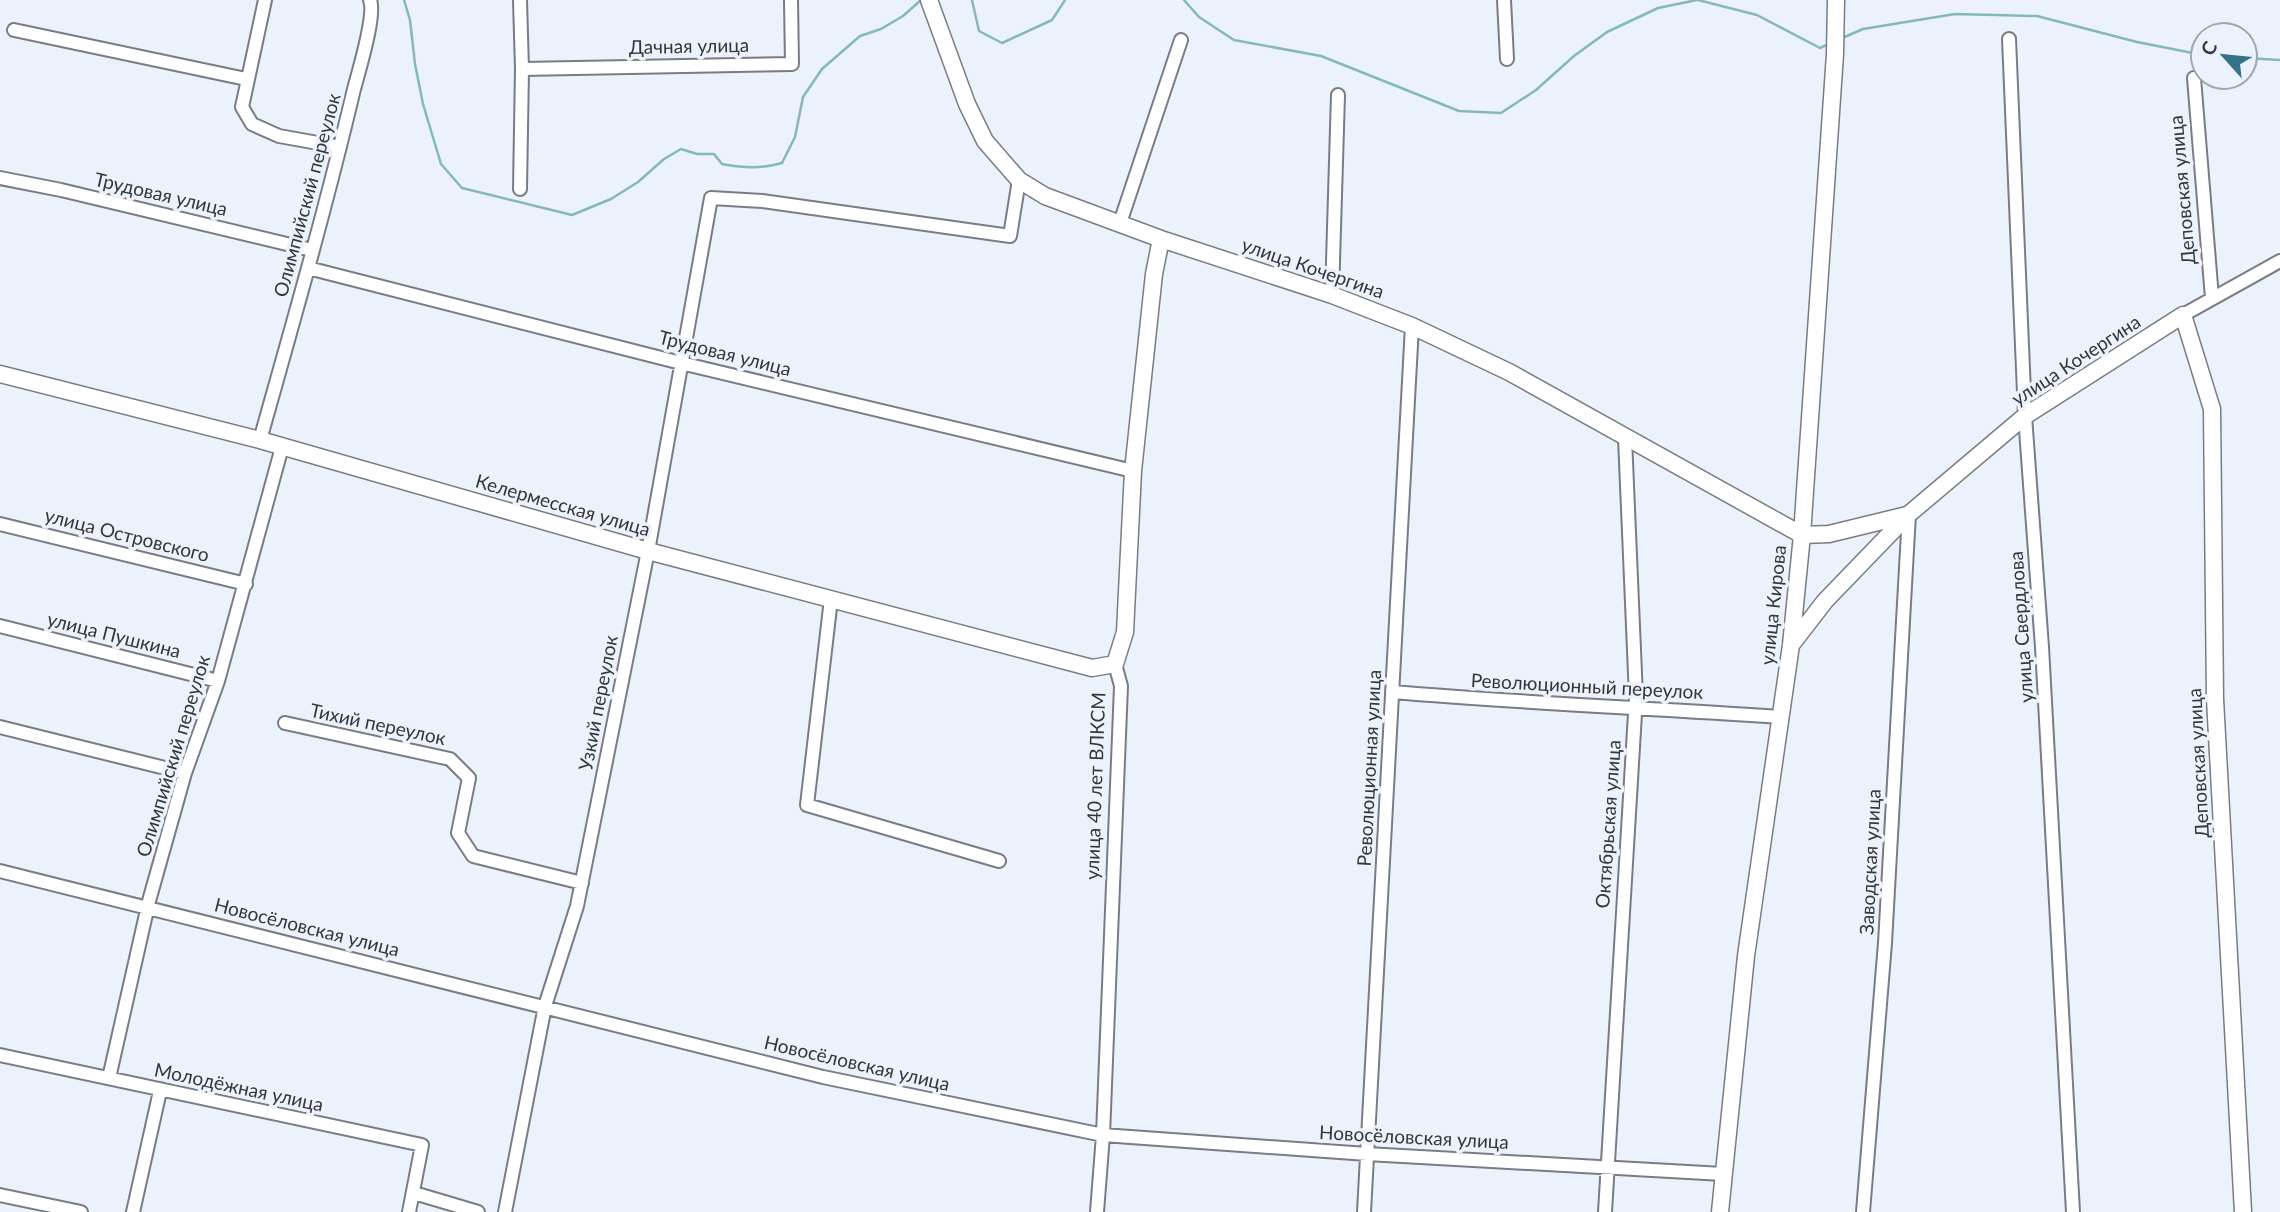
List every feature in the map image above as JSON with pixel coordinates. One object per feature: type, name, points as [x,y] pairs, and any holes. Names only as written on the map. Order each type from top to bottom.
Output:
[{"type":"street","points":[[265,0],[242,107],[252,124],[279,136],[340,147]]},
{"type":"street","name":"Олимпийский переулок","points":[[260,440],[340,147],[369,26],[372,5],[370,0]]},
{"type":"street","points":[[520,0],[520,190]]},
{"type":"street","name":"Дачная улица","points":[[522,69],[792,64],[791,0]]},
{"type":"street","points":[[1504,0],[1507,59]]},
{"type":"street","name":"улица Кирова","points":[[1720,1212],[1746,956],[1791,645],[1802,535],[1835,54],[1836,0]]},
{"type":"street","name":"улица Кочергина","points":[[932,8],[967,104],[985,141],[1019,180],[1045,196],[1161,239],[1332,295],[1412,326],[1509,372],[1802,535],[1829,534],[1909,514]]},
{"type":"street","points":[[14,30],[246,79]]},
{"type":"street","name":"улица Свердлова","points":[[2009,39],[2025,416],[2042,647],[2073,1212]]},
{"type":"street","points":[[1120,223],[1181,40]]},
{"type":"street","name":"Деповская улица","points":[[2195,91],[2212,298]]},
{"type":"street","points":[[1332,295],[1338,94]]},
{"type":"street","name":"Трудовая улица","points":[[0,178],[312,250]]},
{"type":"street","name":"Узкий переулок","points":[[505,1212],[545,1006],[582,883],[648,551],[711,198],[762,201],[1010,236],[1019,180]]},
{"type":"street","name":"улица 40 лет ВЛКСМ","points":[[1097,1212],[1103,1135],[1121,686],[1115,664],[1125,632],[1133,471],[1154,274],[1161,239]]},
{"type":"street","name":"улица Кочергина","points":[[1791,645],[1834,591],[1909,514],[2025,416],[2183,315],[2280,261]]},
{"type":"street","name":"Трудовая улица","points":[[309,268],[681,363],[1133,471]]},
{"type":"street","name":"Деповская улица","points":[[2183,315],[2212,409],[2215,699],[2243,1212]]},
{"type":"street","name":"Революционная улица","points":[[1364,1212],[1412,326]]},
{"type":"street","name":"Келермесская улица","points":[[0,374],[260,440],[648,551],[1092,668],[1115,664]]},
{"type":"street","name":"Октябрьская улица","points":[[1605,1212],[1635,707],[1625,438]]},
{"type":"street","name":"Олимпийский переулок","points":[[109,1079],[147,908],[185,773],[218,681],[282,447]]},
{"type":"street","name":"Заводская улица","points":[[1863,1212],[1885,943],[1909,514]]},
{"type":"street","name":"улица Островского","points":[[0,524],[246,584]]},
{"type":"street","points":[[831,599],[807,805],[999,860]]},
{"type":"street","name":"улица Пушкина","points":[[0,626],[218,681]]},
{"type":"street","name":"Революционный переулок","points":[[1392,692],[1517,703],[1635,707],[1780,717]]},
{"type":"street","name":"Тихий переулок","points":[[285,723],[450,759],[469,778],[458,833],[473,856],[582,883]]},
{"type":"street","points":[[0,727],[185,773]]},
{"type":"street","name":"Новосёловская улица","points":[[0,871],[823,1077],[1103,1135],[1367,1154],[1723,1174]]},
{"type":"street","name":"Молодёжная улица","points":[[0,1055],[422,1145],[409,1212]]},
{"type":"street","points":[[133,1212],[160,1091]]},
{"type":"street","points":[[414,1193],[478,1212]]},
{"type":"street","points":[[0,1195],[81,1212]]},
{"type":"waterway","points":[[404,0],[410,20],[423,104],[441,164],[462,188],[572,215],[611,199],[681,149],[697,154],[714,154],[722,164],[760,167],[782,163],[795,137],[803,97],[822,69],[860,36],[881,29],[903,16],[921,0]]},
{"type":"waterway","points":[[972,0],[979,31],[1002,43],[1052,20],[1065,0]]},
{"type":"waterway","points":[[1184,0],[1199,17],[1234,40],[1321,56],[1459,111],[1501,113],[1536,90],[1574,56],[1607,32],[1658,8],[1697,0]]},
{"type":"waterway","points":[[1698,0],[1757,15],[1820,48],[1831,43]]},
{"type":"waterway","points":[[1840,39],[1863,29],[1955,14],[2037,16],[2189,52]]},
{"type":"waterway","points":[[2259,59],[2280,60]]}]
